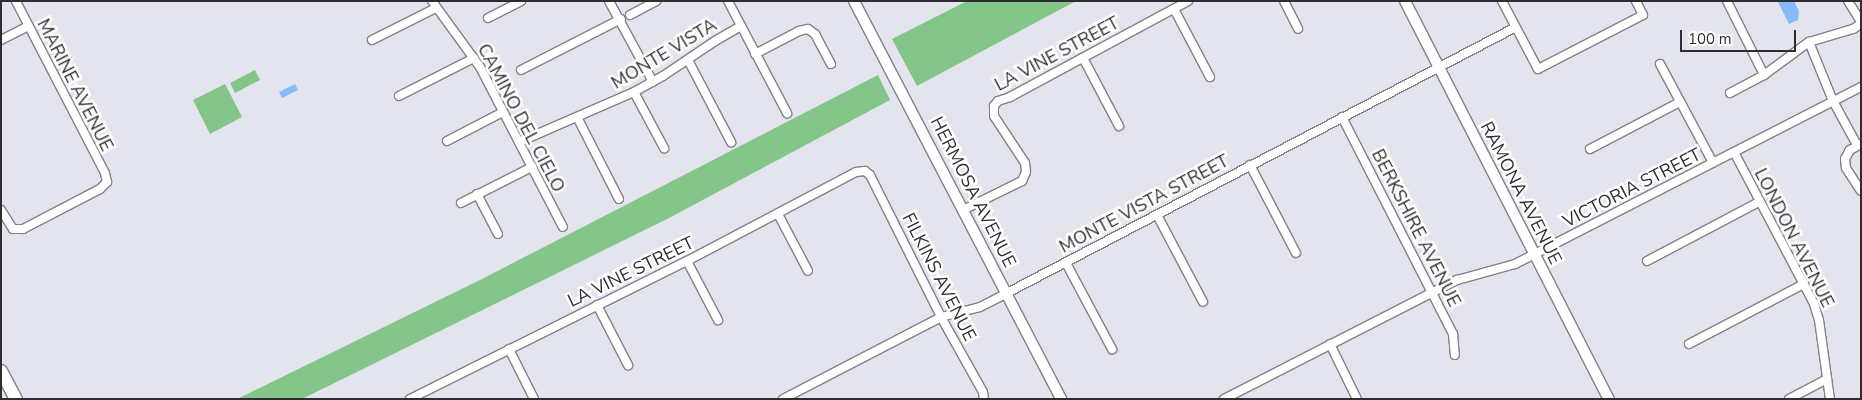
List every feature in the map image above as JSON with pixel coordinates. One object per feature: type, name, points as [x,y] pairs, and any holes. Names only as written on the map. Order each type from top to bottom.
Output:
[{"type":"main road","points":[[1,371],[16,399]]},
{"type":"street","name":"MARINE AVENUE","points":[[1,210],[13,229],[23,229],[100,189],[107,182],[105,173],[16,1]]},
{"type":"street","points":[[488,18],[521,1]]},
{"type":"street","points":[[609,1],[621,19],[653,82]]},
{"type":"street","points":[[630,15],[656,1]]},
{"type":"street","points":[[728,1],[787,114]]},
{"type":"street","name":"HERMOSA AVENUE","points":[[854,1],[1061,399]]},
{"type":"street","name":"LA VINE STREET","points":[[963,210],[1022,181],[1026,172],[1026,163],[994,116],[994,106],[998,101],[1010,97],[1188,1]]},
{"type":"street","points":[[1284,1],[1298,29]]},
{"type":"street","name":"RAMONA AVENUE","points":[[1405,1],[1609,399]]},
{"type":"street","points":[[1502,1],[1538,69],[1643,15],[1636,1]]},
{"type":"street","points":[[1727,1],[1764,75]]},
{"type":"street","points":[[1730,93],[1764,75],[1809,42],[1853,29],[1861,23],[1848,1]]},
{"type":"street","points":[[372,40],[434,4]]},
{"type":"street","name":"CAMINO DEL CIELO","points":[[434,4],[474,58],[563,227]]},
{"type":"street","points":[[1174,9],[1210,77]]},
{"type":"street","points":[[521,70],[621,19]]},
{"type":"street","points":[[1,40],[28,26]]},
{"type":"street","name":"MONTE VISTA","points":[[519,142],[634,92],[741,26]]},
{"type":"street","name":"MONTE VISTA STREET","points":[[784,399],[941,317],[980,307],[1007,294],[1516,27]]},
{"type":"street","points":[[755,54],[799,31],[808,29],[815,34],[831,64]]},
{"type":"street","points":[[1809,42],[1833,101],[1859,145],[1850,150],[1845,159],[1846,168],[1861,191]]},
{"type":"street","points":[[399,96],[474,58]]},
{"type":"street","points":[[1083,58],[1119,126]]},
{"type":"street","points":[[688,60],[731,142]]},
{"type":"street","points":[[1660,64],[1713,163]]},
{"type":"street","name":"VICTORIA STREET","points":[[1224,399],[1431,292],[1468,275],[1496,270],[1535,254],[1861,86]]},
{"type":"street","points":[[634,92],[664,148]]},
{"type":"street","points":[[1590,149],[1680,102]]},
{"type":"street","points":[[447,141],[504,112]]},
{"type":"street","points":[[577,117],[619,198]]},
{"type":"street","name":"BERKSHIRE AVENUE","points":[[1342,117],[1453,334],[1456,355]]},
{"type":"street","name":"LONDON AVENUE","points":[[1734,152],[1804,284],[1819,320],[1830,399]]},
{"type":"street","points":[[1250,165],[1296,253]]},
{"type":"street","points":[[461,203],[532,167]]},
{"type":"street","name":"LA VINE STREET","points":[[410,399],[423,396],[508,349],[687,261],[856,172],[864,171]]},
{"type":"street","name":"FILKINS AVENUE","points":[[864,171],[870,175],[941,317],[984,392],[984,399]]},
{"type":"street","points":[[477,194],[498,234]]},
{"type":"street","points":[[1647,260],[1759,202]]},
{"type":"street","points":[[778,214],[808,271]]},
{"type":"street","points":[[1157,215],[1203,302]]},
{"type":"street","points":[[687,261],[718,320]]},
{"type":"street","points":[[1066,263],[1112,349]]},
{"type":"street","points":[[1689,344],[1804,284]]},
{"type":"street","points":[[597,305],[628,366]]},
{"type":"street","points":[[1330,344],[1357,399]]},
{"type":"street","points":[[508,349],[534,399]]},
{"type":"street","points":[[1789,399],[1827,379]]},
{"type":"green space","points":[[967,1],[1076,1],[917,86],[892,39]]},
{"type":"green space","points":[[255,70],[260,80],[235,93],[230,83]]},
{"type":"green space","points":[[878,75],[890,100],[669,218],[302,399],[237,399],[480,280]]},
{"type":"green space","points":[[225,84],[242,117],[210,134],[193,100]]},
{"type":"water","points":[[1794,1],[1799,11],[1798,20],[1789,24],[1778,2]]},
{"type":"water","points":[[295,84],[298,90],[282,98],[279,92]]}]
